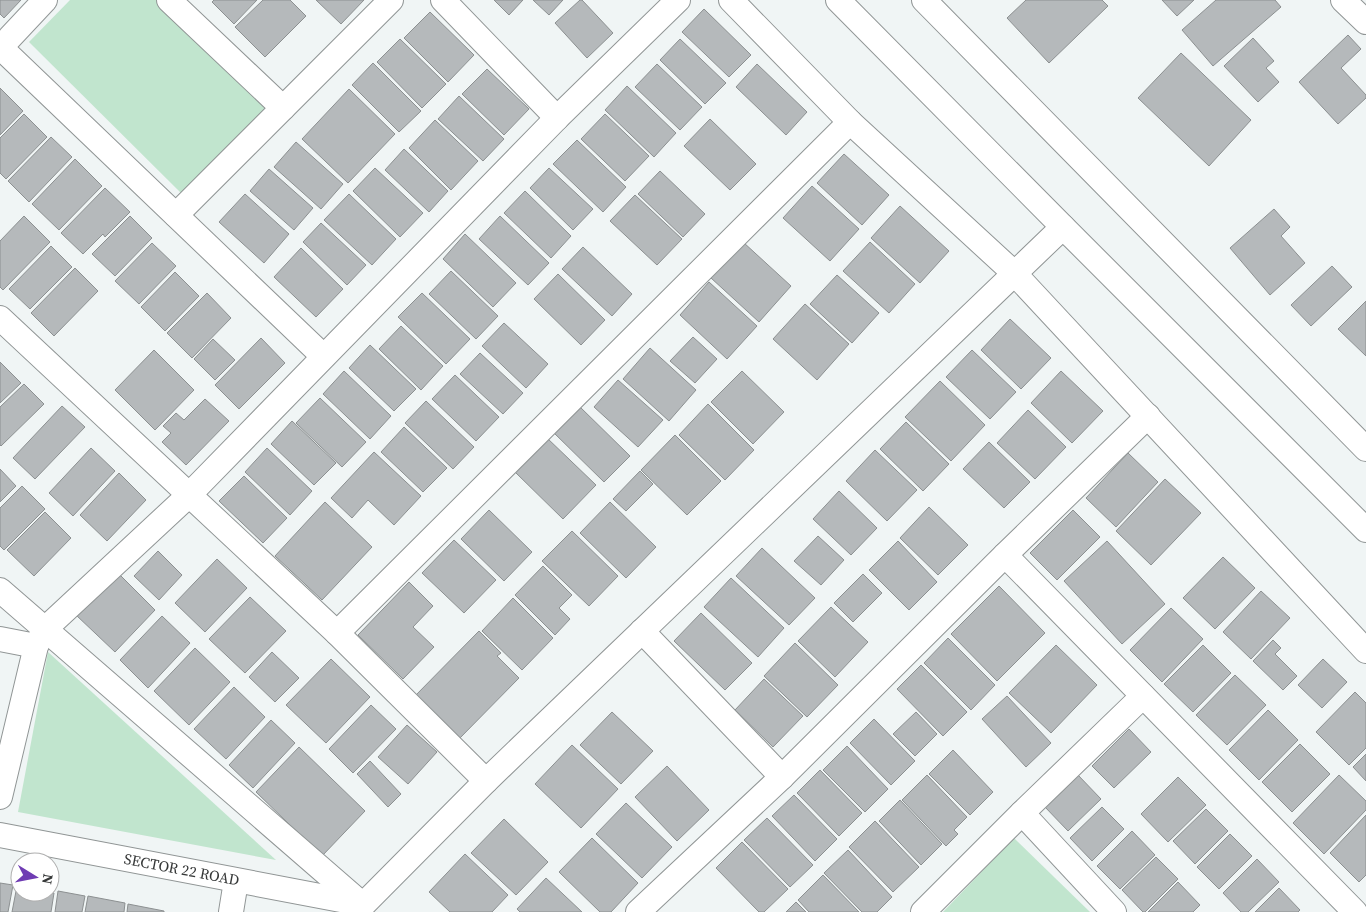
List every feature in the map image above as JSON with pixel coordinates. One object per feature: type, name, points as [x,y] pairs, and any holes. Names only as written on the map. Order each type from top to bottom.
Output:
[{"type":"street","points":[[46,0],[0,48],[323,356]]},
{"type":"street","points":[[169,0],[283,108]]},
{"type":"street","points":[[176,215],[391,0]]},
{"type":"street","points":[[443,0],[557,118]]},
{"type":"street","points":[[0,797],[40,638],[188,496],[557,118],[678,0]]},
{"type":"street","points":[[731,0],[850,122],[1014,272],[1366,651]]},
{"type":"street","points":[[838,0],[1062,227],[1366,530]]},
{"type":"street","points":[[924,0],[1366,449]]},
{"type":"street","points":[[1343,0],[1366,22]]},
{"type":"street","points":[[337,633],[850,122]]},
{"type":"street","points":[[0,590],[40,638],[361,908],[486,781],[1062,227]]},
{"type":"street","points":[[0,318],[188,496],[337,633],[486,781]]},
{"type":"street","points":[[638,912],[782,777],[1148,416]]},
{"type":"street","points":[[1005,555],[1354,912]]},
{"type":"street","points":[[642,631],[782,777]]},
{"type":"street","points":[[0,639],[40,638]]},
{"type":"street","points":[[923,912],[1143,696]]},
{"type":"street","points":[[1022,813],[1114,912]]},
{"type":"street","name":"SECTOR 22 ROAD","points":[[0,835],[236,881],[361,908]]},
{"type":"street","points":[[231,912],[236,881]]},
{"type":"green space","points":[[70,0],[156,0],[266,109],[182,194],[29,42]]},
{"type":"green space","points":[[48,652],[276,860],[18,812]]},
{"type":"green space","points":[[1014,838],[1090,912],[943,912]]},
{"type":"building","points":[[0,0],[21,0],[4,18],[0,14]]},
{"type":"building","points":[[214,0],[257,0],[234,24],[212,2]]},
{"type":"building","points":[[263,0],[290,0],[306,16],[265,57],[235,27]]},
{"type":"building","points":[[316,0],[364,0],[341,24]]},
{"type":"building","points":[[494,0],[523,0],[509,15]]},
{"type":"building","points":[[533,0],[563,0],[549,15]]},
{"type":"building","points":[[580,0],[613,33],[587,58],[555,23]]},
{"type":"building","points":[[1026,0],[1102,0],[1108,6],[1049,63],[1007,18]]},
{"type":"building","points":[[1162,0],[1194,0],[1177,16]]},
{"type":"building","points":[[1216,0],[1275,0],[1281,7],[1213,66],[1182,30]]},
{"type":"building","points":[[704,9],[751,55],[729,77],[682,32]]},
{"type":"building","points":[[430,12],[474,55],[448,82],[404,38]]},
{"type":"building","points":[[1348,35],[1361,49],[1341,68],[1366,95],[1366,98],[1338,124],[1299,82]]},
{"type":"building","points":[[1253,38],[1274,61],[1266,68],[1279,82],[1258,102],[1224,66]]},
{"type":"building","points":[[400,39],[446,84],[422,108],[377,62]]},
{"type":"building","points":[[680,39],[726,83],[705,104],[660,60]]},
{"type":"building","points":[[1181,53],[1251,120],[1209,166],[1138,98]]},
{"type":"building","points":[[373,63],[421,111],[399,132],[352,85]]},
{"type":"building","points":[[657,64],[702,107],[680,130],[635,87]]},
{"type":"building","points":[[757,64],[807,112],[786,135],[736,87]]},
{"type":"building","points":[[487,69],[529,109],[504,135],[462,94]]},
{"type":"building","points":[[627,86],[676,133],[654,157],[605,110]]},
{"type":"building","points":[[0,88],[23,111],[0,135]]},
{"type":"building","points":[[349,89],[395,134],[348,183],[302,139]]},
{"type":"building","points":[[459,96],[504,139],[483,161],[438,119]]},
{"type":"building","points":[[24,114],[47,137],[6,179],[0,173],[0,138]]},
{"type":"building","points":[[605,114],[649,156],[625,181],[581,139]]},
{"type":"building","points":[[710,119],[756,164],[730,190],[684,146]]},
{"type":"building","points":[[435,120],[478,161],[451,190],[409,148]]},
{"type":"building","points":[[51,137],[72,157],[29,202],[8,181]]},
{"type":"building","points":[[577,140],[626,187],[603,212],[553,164]]},
{"type":"building","points":[[296,142],[343,184],[321,209],[274,167]]},
{"type":"building","points":[[404,149],[448,191],[429,212],[385,170]]},
{"type":"building","points":[[844,154],[889,195],[862,225],[817,183]]},
{"type":"building","points":[[75,159],[102,186],[59,230],[32,204]]},
{"type":"building","points":[[375,168],[423,213],[400,237],[353,191]]},
{"type":"building","points":[[549,168],[593,209],[573,230],[530,188]]},
{"type":"building","points":[[269,169],[313,208],[294,230],[250,191]]},
{"type":"building","points":[[660,171],[705,214],[683,237],[638,194]]},
{"type":"building","points":[[812,186],[859,229],[830,261],[783,218]]},
{"type":"building","points":[[105,188],[130,212],[105,237],[103,234],[83,254],[61,233]]},
{"type":"building","points":[[525,191],[571,236],[551,258],[504,213]]},
{"type":"building","points":[[245,194],[289,234],[264,263],[219,222]]},
{"type":"building","points":[[349,194],[396,239],[372,265],[324,220]]},
{"type":"building","points":[[635,195],[682,239],[657,265],[610,221]]},
{"type":"building","points":[[900,206],[949,251],[920,283],[871,238]]},
{"type":"building","points":[[1274,209],[1290,227],[1281,236],[1305,263],[1270,295],[1230,248]]},
{"type":"building","points":[[24,216],[50,242],[3,290],[0,287],[0,241]]},
{"type":"building","points":[[130,216],[152,238],[115,276],[92,254]]},
{"type":"building","points":[[500,216],[549,263],[528,285],[479,239]]},
{"type":"building","points":[[321,223],[366,265],[347,285],[303,242]]},
{"type":"building","points":[[465,234],[516,283],[493,307],[443,259]]},
{"type":"building","points":[[743,242],[791,286],[759,322],[711,278]]},
{"type":"building","points":[[870,242],[915,284],[889,313],[843,271]]},
{"type":"building","points":[[152,243],[176,266],[139,304],[115,281]]},
{"type":"building","points":[[51,246],[72,267],[30,309],[9,289]]},
{"type":"building","points":[[583,247],[632,294],[612,316],[562,269]]},
{"type":"building","points":[[301,248],[343,289],[316,317],[274,277]]},
{"type":"building","points":[[1332,266],[1352,287],[1311,326],[1291,305]]},
{"type":"building","points":[[75,268],[98,291],[54,336],[31,313]]},
{"type":"building","points":[[451,271],[498,316],[476,339],[429,294]]},
{"type":"building","points":[[175,272],[199,296],[165,331],[141,307]]},
{"type":"building","points":[[558,274],[605,320],[581,345],[534,299]]},
{"type":"building","points":[[837,275],[879,313],[852,343],[810,304]]},
{"type":"building","points":[[709,282],[757,326],[727,359],[680,315]]},
{"type":"building","points":[[207,293],[231,318],[192,358],[167,333]]},
{"type":"building","points":[[422,293],[470,339],[446,364],[398,317]]},
{"type":"building","points":[[1366,301],[1366,356],[1338,329]]},
{"type":"building","points":[[805,304],[849,344],[817,380],[773,339]]},
{"type":"building","points":[[1010,319],[1051,358],[1021,389],[981,350]]},
{"type":"building","points":[[504,323],[548,364],[526,388],[482,346]]},
{"type":"building","points":[[401,326],[443,366],[421,390],[379,349]]},
{"type":"building","points":[[693,337],[717,359],[695,383],[670,361]]},
{"type":"building","points":[[261,338],[285,363],[239,409],[215,385]]},
{"type":"building","points":[[213,339],[235,360],[215,380],[194,359]]},
{"type":"building","points":[[370,345],[416,389],[394,411],[349,368]]},
{"type":"building","points":[[650,348],[696,390],[669,421],[623,379]]},
{"type":"building","points":[[154,350],[194,390],[155,430],[115,390]]},
{"type":"building","points":[[972,350],[1016,392],[990,419],[946,377]]},
{"type":"building","points":[[480,353],[523,393],[503,414],[460,374]]},
{"type":"building","points":[[0,362],[21,383],[0,403]]},
{"type":"building","points":[[344,371],[391,416],[370,439],[323,394]]},
{"type":"building","points":[[742,371],[784,412],[753,444],[711,402]]},
{"type":"building","points":[[1061,371],[1103,411],[1072,443],[1031,403]]},
{"type":"building","points":[[455,375],[499,417],[476,441],[432,399]]},
{"type":"building","points":[[618,380],[663,420],[638,447],[594,407]]},
{"type":"building","points":[[940,381],[985,425],[951,461],[905,417]]},
{"type":"building","points":[[24,384],[44,404],[1,446],[0,407]]},
{"type":"building","points":[[320,398],[366,442],[342,467],[296,423]]},
{"type":"building","points":[[205,399],[229,421],[186,465],[162,442],[171,433],[163,426],[176,413],[184,420]]},
{"type":"building","points":[[426,401],[474,447],[453,469],[405,423]]},
{"type":"building","points":[[708,404],[754,450],[725,480],[679,435]]},
{"type":"building","points":[[578,405],[630,456],[604,482],[552,431]]},
{"type":"building","points":[[62,406],[85,427],[35,479],[13,458]]},
{"type":"building","points":[[1028,410],[1066,447],[1035,479],[997,443]]},
{"type":"building","points":[[292,421],[336,463],[314,485],[271,444]]},
{"type":"building","points":[[906,422],[949,464],[923,491],[880,449]]},
{"type":"building","points":[[404,427],[447,468],[423,492],[381,452]]},
{"type":"building","points":[[675,435],[721,481],[687,515],[641,470]]},
{"type":"building","points":[[546,437],[596,485],[563,519],[514,471]]},
{"type":"building","points":[[989,442],[1030,482],[1004,508],[963,469]]},
{"type":"building","points":[[91,448],[115,471],[73,516],[49,493]]},
{"type":"building","points":[[267,448],[312,491],[290,515],[245,472]]},
{"type":"building","points":[[875,450],[917,490],[887,521],[846,481]]},
{"type":"building","points":[[374,452],[421,496],[394,525],[368,500],[352,518],[331,498]]},
{"type":"building","points":[[1128,453],[1158,482],[1116,527],[1086,498]]},
{"type":"building","points":[[0,469],[16,486],[0,502]]},
{"type":"building","points":[[640,471],[653,484],[626,511],[613,499]]},
{"type":"building","points":[[119,473],[146,500],[107,541],[80,515]]},
{"type":"building","points":[[244,476],[287,518],[263,543],[219,501]]},
{"type":"building","points":[[1165,479],[1201,513],[1151,565],[1116,531]]},
{"type":"building","points":[[22,486],[45,509],[4,550],[0,546],[0,508]]},
{"type":"building","points":[[839,491],[877,528],[851,555],[813,519]]},
{"type":"building","points":[[325,502],[372,547],[322,600],[275,556]]},
{"type":"building","points":[[610,502],[656,547],[626,578],[580,533]]},
{"type":"building","points":[[929,507],[968,545],[938,575],[900,538]]},
{"type":"building","points":[[489,510],[532,552],[504,581],[461,539]]},
{"type":"building","points":[[1073,510],[1100,537],[1057,580],[1030,553]]},
{"type":"building","points":[[45,512],[71,538],[34,576],[7,550]]},
{"type":"building","points":[[572,531],[618,576],[589,606],[542,561]]},
{"type":"building","points":[[818,536],[844,560],[821,585],[794,561]]},
{"type":"building","points":[[454,540],[496,580],[464,613],[422,573]]},
{"type":"building","points":[[898,541],[937,582],[909,610],[869,570]]},
{"type":"building","points":[[1107,541],[1165,604],[1122,644],[1064,581]]},
{"type":"building","points":[[762,548],[815,598],[789,625],[736,576]]},
{"type":"building","points":[[158,551],[182,575],[159,600],[134,576]]},
{"type":"building","points":[[1223,557],[1255,588],[1215,629],[1183,598]]},
{"type":"building","points":[[217,559],[247,588],[205,632],[175,603]]},
{"type":"building","points":[[543,566],[572,595],[559,608],[570,619],[555,635],[515,595]]},
{"type":"building","points":[[117,572],[155,610],[115,652],[76,615]]},
{"type":"building","points":[[863,574],[882,593],[853,622],[834,603]]},
{"type":"building","points":[[731,578],[784,628],[758,657],[704,607]]},
{"type":"building","points":[[409,582],[433,606],[413,627],[434,647],[403,679],[358,635]]},
{"type":"building","points":[[999,586],[1045,633],[997,681],[951,634]]},
{"type":"building","points":[[1261,591],[1290,618],[1251,659],[1223,632]]},
{"type":"building","points":[[250,597],[286,631],[245,673],[209,639]]},
{"type":"building","points":[[513,598],[553,638],[522,670],[482,631]]},
{"type":"building","points":[[831,607],[868,642],[835,677],[798,641]]},
{"type":"building","points":[[1171,608],[1203,639],[1162,682],[1130,650]]},
{"type":"building","points":[[701,613],[752,663],[725,690],[674,641]]},
{"type":"building","points":[[162,616],[190,643],[148,688],[120,660]]},
{"type":"building","points":[[479,631],[501,653],[497,656],[519,678],[457,741],[413,698]]},
{"type":"building","points":[[948,638],[995,685],[971,710],[924,663]]},
{"type":"building","points":[[1273,640],[1281,648],[1275,654],[1297,676],[1283,690],[1253,661]]},
{"type":"building","points":[[795,643],[838,685],[807,717],[764,676]]},
{"type":"building","points":[[1056,645],[1097,685],[1051,733],[1009,693]]},
{"type":"building","points":[[1203,645],[1231,673],[1193,712],[1164,684]]},
{"type":"building","points":[[195,648],[230,682],[189,725],[154,691]]},
{"type":"building","points":[[272,652],[299,678],[275,702],[249,677]]},
{"type":"building","points":[[331,659],[370,697],[326,743],[286,705]]},
{"type":"building","points":[[1323,659],[1347,682],[1322,708],[1298,685]]},
{"type":"building","points":[[921,665],[967,712],[943,736],[897,689]]},
{"type":"building","points":[[1235,675],[1266,705],[1227,745],[1196,715]]},
{"type":"building","points":[[764,679],[803,716],[773,747],[735,710]]},
{"type":"building","points":[[234,687],[265,717],[226,759],[194,729]]},
{"type":"building","points":[[1355,692],[1366,703],[1366,748],[1349,765],[1316,732]]},
{"type":"building","points":[[1007,696],[1051,743],[1026,767],[982,719]]},
{"type":"building","points":[[371,705],[396,729],[353,773],[329,749]]},
{"type":"building","points":[[1268,710],[1298,740],[1259,780],[1229,750]]},
{"type":"building","points":[[612,712],[653,751],[621,784],[580,745]]},
{"type":"building","points":[[916,712],[937,734],[915,756],[893,734]]},
{"type":"building","points":[[874,719],[915,761],[891,785],[850,743]]},
{"type":"building","points":[[271,720],[295,743],[253,788],[229,765]]},
{"type":"building","points":[[407,725],[437,752],[408,784],[378,757]]},
{"type":"building","points":[[1129,729],[1151,752],[1114,788],[1092,766]]},
{"type":"building","points":[[1300,744],[1330,774],[1292,812],[1262,782]]},
{"type":"building","points":[[572,745],[618,789],[581,828],[535,784]]},
{"type":"building","points":[[847,746],[888,789],[865,812],[823,770]]},
{"type":"building","points":[[299,747],[365,811],[322,856],[256,792]]},
{"type":"building","points":[[953,750],[993,792],[970,815],[929,774]]},
{"type":"building","points":[[1366,754],[1366,781],[1353,767]]},
{"type":"building","points":[[370,761],[401,794],[388,807],[357,774]]},
{"type":"building","points":[[667,766],[709,810],[677,841],[635,797]]},
{"type":"building","points":[[820,770],[862,813],[839,836],[797,793]]},
{"type":"building","points":[[1077,774],[1101,799],[1068,831],[1044,806]]},
{"type":"building","points":[[927,775],[967,817],[954,830],[958,834],[946,846],[902,800]]},
{"type":"building","points":[[1339,775],[1366,801],[1366,810],[1324,854],[1293,823]]},
{"type":"building","points":[[1178,777],[1206,805],[1168,842],[1141,814]]},
{"type":"building","points":[[794,795],[837,839],[815,861],[772,816]]},
{"type":"building","points":[[900,800],[942,844],[921,865],[879,821]]},
{"type":"building","points":[[626,803],[672,847],[642,878],[596,834]]},
{"type":"building","points":[[1102,807],[1124,829],[1092,861],[1070,838]]},
{"type":"building","points":[[1206,809],[1228,831],[1195,864],[1173,841]]},
{"type":"building","points":[[1366,815],[1366,875],[1359,882],[1330,853]]},
{"type":"building","points":[[767,818],[813,865],[790,887],[744,840]]},
{"type":"building","points":[[504,819],[548,862],[516,895],[471,853]]},
{"type":"building","points":[[875,821],[919,867],[893,892],[849,847]]},
{"type":"building","points":[[1132,831],[1155,855],[1120,889],[1097,866]]},
{"type":"building","points":[[1230,834],[1252,856],[1219,889],[1197,867]]},
{"type":"building","points":[[592,838],[638,883],[611,912],[600,912],[559,872]]},
{"type":"building","points":[[742,842],[788,889],[764,912],[759,912],[716,868]]},
{"type":"building","points":[[848,850],[892,897],[877,912],[862,912],[824,873]]},
{"type":"building","points":[[465,854],[508,895],[492,912],[450,912],[429,892]]},
{"type":"building","points":[[1156,857],[1178,879],[1143,912],[1122,890]]},
{"type":"building","points":[[1257,859],[1279,882],[1248,912],[1241,912],[1223,893]]},
{"type":"building","points":[[823,875],[859,912],[809,912],[798,900]]},
{"type":"building","points":[[546,878],[582,912],[520,912],[517,909]]},
{"type":"building","points":[[1178,882],[1200,905],[1193,912],[1148,912]]},
{"type":"building","points":[[0,883],[10,885],[8,912],[0,912]]},
{"type":"building","points":[[1279,888],[1300,910],[1298,912],[1255,912]]},
{"type":"building","points":[[60,891],[85,896],[82,912],[55,912],[56,902],[60,902]]},
{"type":"building","points":[[88,896],[125,903],[124,912],[85,912]]},
{"type":"building","points":[[14,902],[53,902],[51,912],[12,912]]},
{"type":"building","points":[[796,902],[806,912],[786,912]]},
{"type":"building","points":[[128,904],[164,911],[164,912],[127,912]]}]
